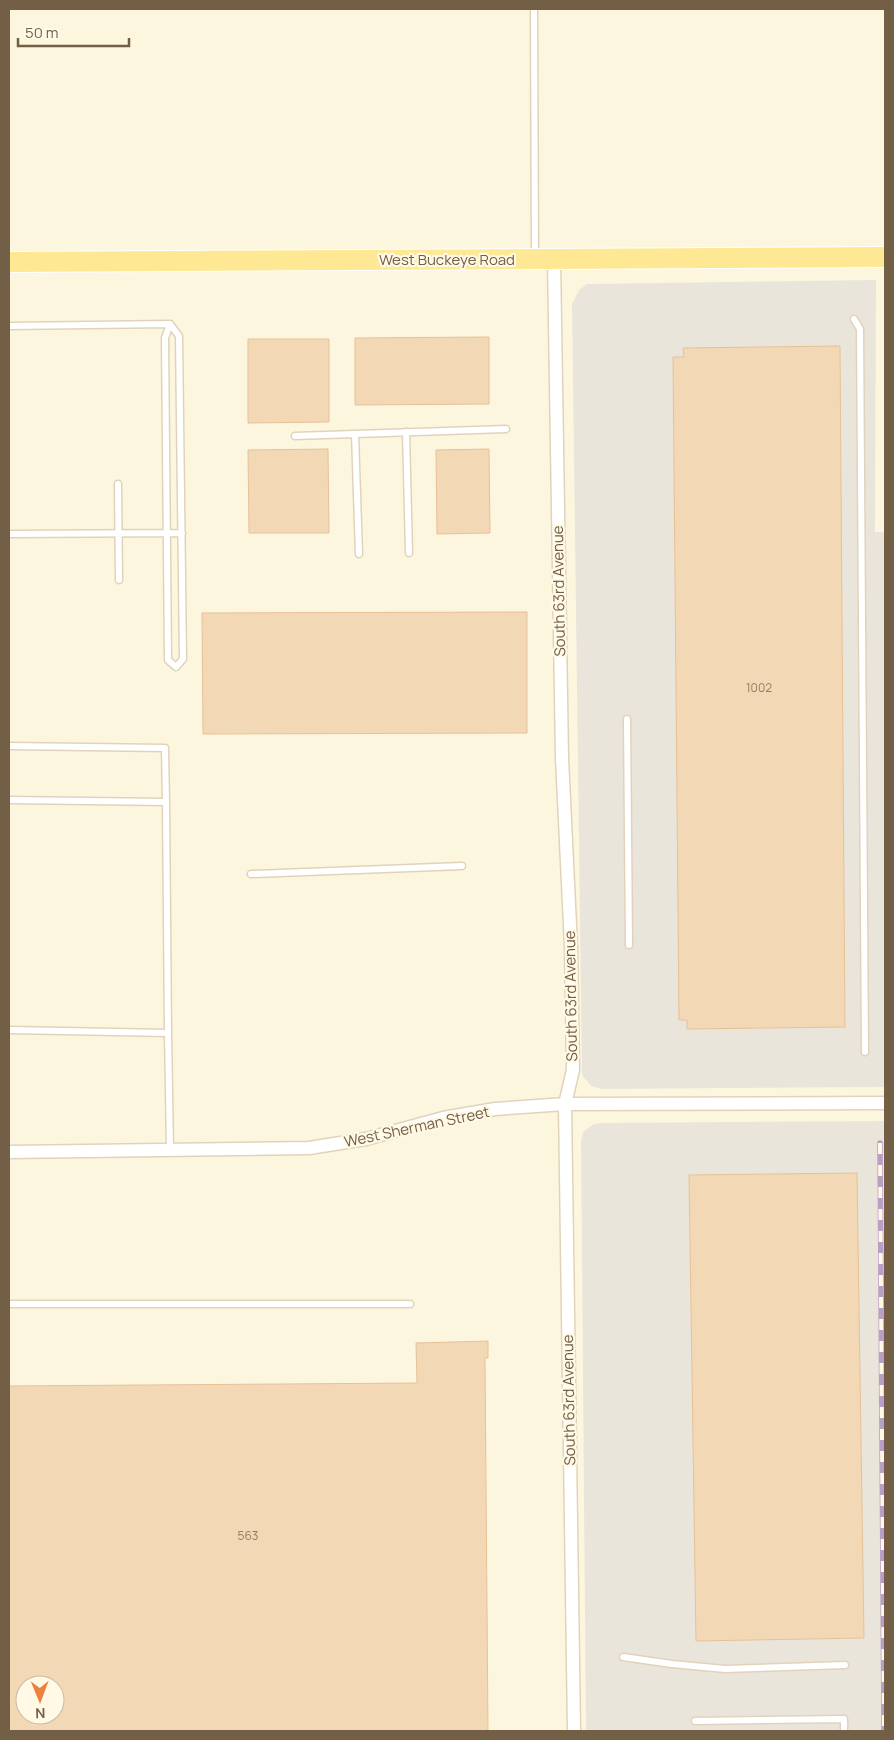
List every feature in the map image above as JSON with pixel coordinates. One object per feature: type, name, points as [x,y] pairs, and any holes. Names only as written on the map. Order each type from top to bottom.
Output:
[{"type":"main road","name":"West Buckeye Road","points":[[9,262],[885,257]]},
{"type":"street","name":"South 63rd Avenue","points":[[554,259],[562,738],[571,946],[573,1070],[565,1104],[574,1731]]},
{"type":"street","name":"West Sherman Street","points":[[9,1152],[309,1148],[366,1139],[443,1118],[495,1109],[565,1104],[885,1103]]},
{"type":"lane","points":[[534,9],[534,259]]},
{"type":"lane","points":[[854,319],[860,329],[865,1052]]},
{"type":"lane","points":[[9,326],[170,324]]},
{"type":"lane","points":[[170,324],[179,336],[183,659],[176,667],[168,660],[165,338],[170,324]]},
{"type":"lane","points":[[295,436],[506,429]]},
{"type":"lane","points":[[406,432],[409,554]]},
{"type":"lane","points":[[355,434],[359,554]]},
{"type":"lane","points":[[118,484],[119,580]]},
{"type":"lane","points":[[9,534],[182,533]]},
{"type":"lane","points":[[627,718],[629,945]]},
{"type":"lane","points":[[9,746],[165,748],[170,1150]]},
{"type":"lane","points":[[9,800],[166,802]]},
{"type":"lane","points":[[251,874],[462,866]]},
{"type":"lane","points":[[9,1030],[168,1033]]},
{"type":"lane","points":[[9,1304],[410,1304]]},
{"type":"lane","points":[[622,1657],[725,1669],[845,1665]]},
{"type":"lane","points":[[695,1721],[844,1719],[844,1731]]},
{"type":"shaded area","points":[[876,280],[875,532],[885,532],[885,1087],[602,1089],[591,1086],[582,1075],[572,304],[579,290],[587,284]]},
{"type":"shaded area","points":[[885,1121],[885,1731],[586,1731],[581,1142],[583,1132],[594,1124],[602,1123]]},
{"type":"building","points":[[489,337],[489,404],[355,405],[355,338]]},
{"type":"building","points":[[248,339],[329,339],[329,422],[248,423]]},
{"type":"building","points":[[840,346],[845,1027],[687,1029],[687,1020],[679,1020],[673,357],[684,357],[683,348]]},
{"type":"building","points":[[328,449],[329,533],[249,533],[248,450]]},
{"type":"building","points":[[489,449],[490,533],[437,534],[436,450]]},
{"type":"building","points":[[527,612],[527,733],[203,734],[202,613]]},
{"type":"building","points":[[857,1173],[864,1638],[696,1641],[689,1175]]},
{"type":"building","points":[[488,1341],[488,1358],[485,1358],[488,1731],[9,1731],[9,1386],[417,1383],[416,1343]]},
{"type":"railway","points":[[880,1143],[884,1731]]}]
